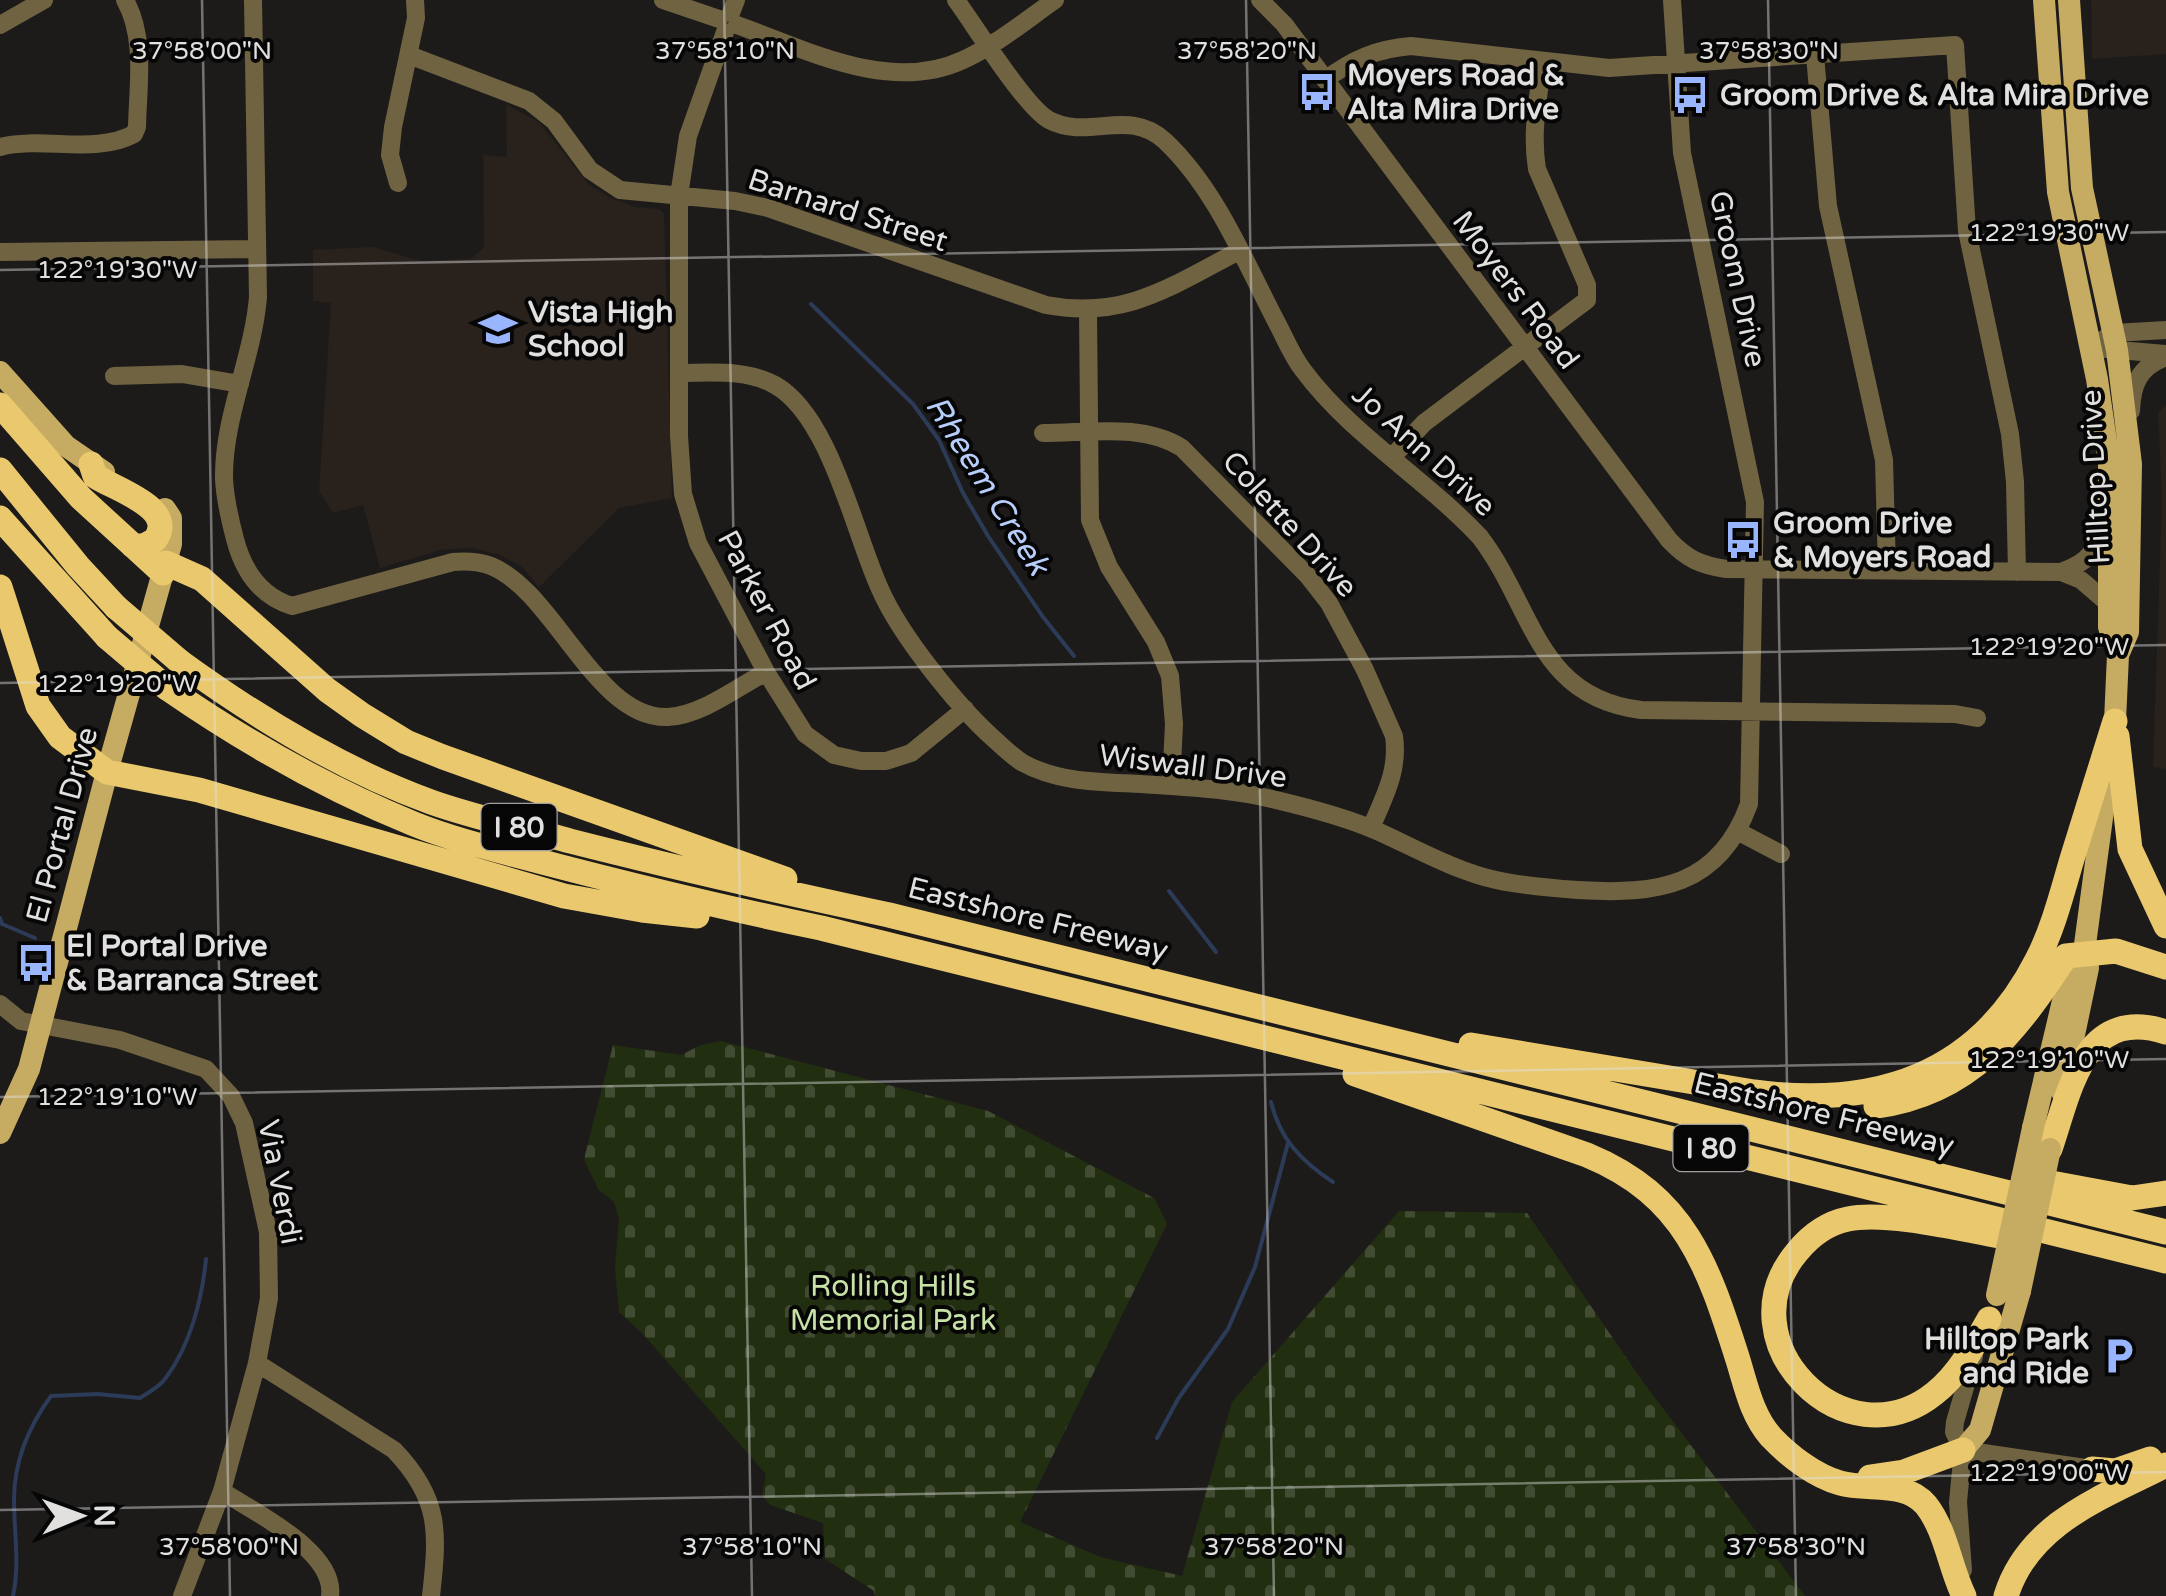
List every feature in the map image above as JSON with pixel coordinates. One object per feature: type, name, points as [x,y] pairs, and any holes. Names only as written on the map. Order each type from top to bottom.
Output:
[{"type":"highway","points":[[0,405],[80,498],[132,546],[164,568],[202,579],[327,690],[406,742],[889,916]]},
{"type":"highway","points":[[91,464],[95,476],[159,516],[161,527],[155,540],[144,546],[132,546]]},
{"type":"highway","name":"Eastshore Freeway","points":[[0,470],[78,566],[116,606],[179,660],[222,692],[316,748],[431,802],[687,871],[889,916],[2166,1232]]},
{"type":"highway","name":"Eastshore Freeway","points":[[0,518],[107,637],[167,688],[304,774],[418,826],[685,900],[822,928],[2158,1259]]},
{"type":"highway","points":[[0,587],[38,706],[60,737],[107,772],[199,790],[564,896],[642,910],[822,928]]},
{"type":"highway","points":[[2115,721],[2130,850],[2166,926]]},
{"type":"highway","points":[[1754,1092],[1840,1097],[1895,1086],[1948,1060],[1998,1016],[2026,979],[2048,935],[2115,721]]},
{"type":"highway","points":[[1362,1033],[1481,1046],[1819,1106],[1861,1107],[1900,1102],[1939,1088],[1997,1049],[2029,1011],[2066,956],[2116,951],[2166,967]]},
{"type":"highway","points":[[2050,1150],[2075,1076],[2091,1047],[2123,1028],[2149,1027],[2166,1032]]},
{"type":"highway","points":[[1257,1036],[1588,1155],[1649,1190],[1676,1216],[1697,1248],[1753,1406],[1771,1437],[1828,1479],[1899,1489],[1920,1500],[1936,1522],[1965,1596]]},
{"type":"highway","points":[[1770,1134],[2118,1196],[2146,1198],[2166,1193]]},
{"type":"highway","points":[[2002,1302],[1959,1366],[1934,1394],[1903,1410],[1867,1414],[1835,1406],[1795,1374],[1779,1345],[1775,1308],[1778,1289],[1794,1255],[1818,1232],[1848,1219],[1899,1220],[2158,1259]]},
{"type":"highway","points":[[1794,1456],[1830,1473],[1873,1477],[1919,1468],[1963,1450]]},
{"type":"highway","points":[[2092,1470],[2126,1468],[2166,1452]]},
{"type":"highway","points":[[2006,1596],[2026,1556],[2050,1528],[2166,1465]]},
{"type":"main road","name":"Hilltop Drive","points":[[2002,1302],[2050,1150],[2088,968],[2084,952],[2115,721],[2118,654],[2109,627],[2109,462],[2058,192],[2044,0]]},
{"type":"main road","name":"Hilltop Drive","points":[[2068,0],[2082,188],[2130,432],[2132,534],[2128,632],[2118,654]]},
{"type":"main road","name":"El Portal Drive","points":[[0,372],[66,446],[160,501],[170,518],[171,544],[39,1024],[30,1070],[0,1133]]},
{"type":"main road","name":"Hilltop Drive","points":[[1963,1450],[1980,1430],[2033,1128],[2070,966],[2084,952]]},
{"type":"street","points":[[0,25],[44,0]]},
{"type":"street","points":[[0,147],[29,142],[110,143],[134,134],[138,127],[139,50],[133,16],[125,0]]},
{"type":"street","points":[[253,0],[256,322],[225,458],[224,482],[241,561],[250,578],[282,603],[292,606],[452,562],[490,565],[520,586],[615,696],[644,714],[667,717],[692,712],[766,672]]},
{"type":"street","points":[[398,184],[390,155],[416,18],[415,0]]},
{"type":"street","points":[[663,0],[730,18],[857,66],[891,73],[946,67],[990,46],[1055,0]]},
{"type":"street","name":"Jo Ann Drive","points":[[956,0],[1028,101],[1046,119],[1081,129],[1124,123],[1162,138],[1213,202],[1301,368],[1328,400],[1480,537],[1548,656],[1570,684],[1618,708],[1956,714],[1978,718]]},
{"type":"street","name":"Moyers Road","points":[[1260,0],[1284,24],[1669,540],[1687,558],[1702,565],[1755,569],[2061,572]]},
{"type":"street","name":"Groom Drive","points":[[1672,0],[1682,153],[1752,476],[1755,569]]},
{"type":"street","name":"Parker Road","points":[[730,18],[688,136],[679,196],[679,436],[684,494],[698,543],[766,672],[805,734],[834,755],[886,761],[911,753],[965,709]]},
{"type":"street","points":[[1325,80],[1360,56],[1383,48],[1411,46],[1609,68],[1955,45],[1967,231],[2010,434],[2016,482],[2017,572]]},
{"type":"street","name":"Barnard Street","points":[[409,55],[529,102],[554,121],[590,170],[620,190],[768,208],[1046,305],[1088,310],[1122,306],[1155,294],[1239,251]]},
{"type":"street","points":[[1816,55],[1828,206],[1884,460],[1887,570]]},
{"type":"street","points":[[1392,456],[1424,424],[1587,300],[1587,285],[1537,170],[1535,115],[1543,62]]},
{"type":"street","points":[[0,252],[256,249]]},
{"type":"street","points":[[1088,310],[1090,520],[1097,543],[1156,642],[1170,676],[1174,724],[1171,786]]},
{"type":"street","points":[[2090,347],[2166,330]]},
{"type":"street","points":[[2115,342],[2166,355]]},
{"type":"street","points":[[2130,432],[2135,381],[2149,364],[2166,355]]},
{"type":"street","name":"Wiswall Drive","points":[[679,373],[747,374],[774,384],[803,407],[818,432],[881,592],[907,636],[965,709],[992,738],[1023,762],[1075,780],[1271,798],[1371,828],[1493,880],[1596,891],[1657,890],[1706,869],[1739,832],[1750,804],[1755,569]]},
{"type":"street","points":[[114,376],[182,374],[240,384]]},
{"type":"street","name":"Colette Drive","points":[[1044,433],[1148,433],[1167,438],[1182,448],[1308,576],[1329,602],[1394,736],[1394,774],[1371,828]]},
{"type":"street","points":[[2061,572],[2085,562],[2096,547],[2109,462]]},
{"type":"street","points":[[2061,572],[2078,578],[2110,605]]},
{"type":"street","points":[[1739,832],[1781,854]]},
{"type":"street","name":"Via Verdi","points":[[0,1004],[21,1021],[120,1040],[206,1070],[231,1096],[244,1124],[268,1232],[270,1298],[257,1363],[222,1491],[182,1596]]},
{"type":"street","name":"Hilltop Drive","points":[[1965,1596],[1959,1532],[1963,1450],[1954,1432],[1954,1422],[2002,1302]]},
{"type":"street","points":[[257,1363],[394,1450],[410,1467],[427,1496],[436,1525],[431,1596]]},
{"type":"street","points":[[1963,1450],[2092,1470]]},
{"type":"street","points":[[222,1491],[318,1556],[332,1583],[330,1596]]},
{"type":"shaded area","points":[[2091,0],[2166,0],[2166,54],[2092,59]]},
{"type":"shaded area","name":"Vista High School","points":[[506,104],[540,123],[589,185],[613,199],[635,207],[659,209],[664,214],[672,498],[619,508],[539,587],[522,567],[500,555],[472,548],[440,550],[380,568],[363,505],[333,513],[319,491],[331,303],[313,301],[313,250],[373,247],[421,261],[471,259],[484,247],[483,155],[507,157]]},
{"type":"shaded area","points":[[2166,405],[2166,769],[2153,767],[2162,501],[2158,412]]},
{"type":"green space","name":"Rolling Hills Memorial Park","points":[[721,1041],[988,1111],[1154,1198],[1167,1224],[1020,1522],[1100,1557],[1182,1576],[1232,1402],[1399,1211],[1527,1213],[1643,1382],[1805,1596],[875,1596],[874,1591],[825,1559],[823,1523],[770,1505],[762,1495],[766,1474],[619,1312],[615,1268],[619,1219],[614,1202],[598,1189],[584,1159],[613,1045],[681,1055]]},
{"type":"waterway","name":"Rheem Creek","points":[[811,304],[913,404],[939,440],[988,536],[1074,656]]},
{"type":"waterway","name":"Rheem Creek","points":[[1169,891],[1216,952]]},
{"type":"waterway","points":[[0,918],[2,924],[35,938]]},
{"type":"waterway","name":"Rheem Creek","points":[[1271,1102],[1293,1148],[1333,1182]]},
{"type":"waterway","name":"Rheem Creek","points":[[1157,1438],[1178,1399],[1228,1329],[1255,1267],[1288,1143]]},
{"type":"waterway","points":[[13,1596],[15,1486],[24,1445],[36,1420],[51,1396],[97,1394],[140,1398],[160,1385],[188,1337],[206,1259]]},
{"type":"place","name":"Moyers Road & Alta Mira Drive","points":[[1317,92]]},
{"type":"place","name":"Groom Drive & Alta Mira Drive","points":[[1690,95]]},
{"type":"place","name":"Vista High School","points":[[498,329]]},
{"type":"place","name":"Groom Drive & Moyers Road","points":[[1743,540]]},
{"type":"place","name":"El Portal Drive & Barranca Street","points":[[36,963]]},
{"type":"place","name":"Hilltop Park and Ride","points":[[2119,1356]]}]
